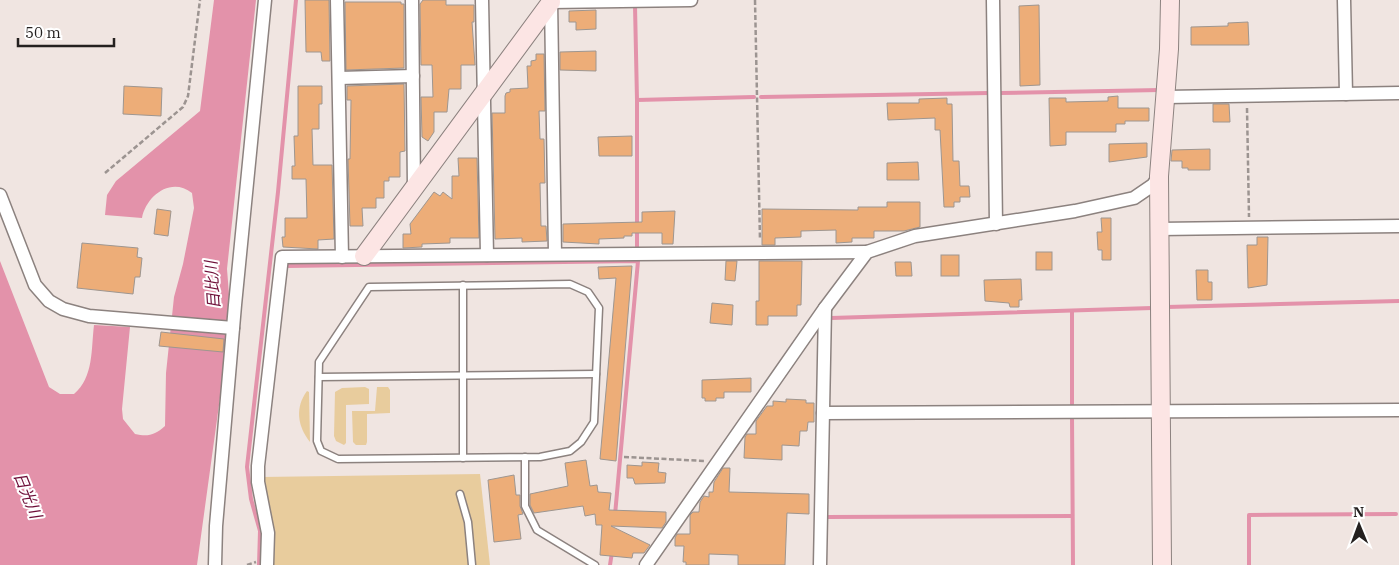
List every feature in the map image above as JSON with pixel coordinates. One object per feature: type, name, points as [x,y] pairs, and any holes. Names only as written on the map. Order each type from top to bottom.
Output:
[{"type":"street","points":[[215,565],[216,526],[233,328],[265,0]]},
{"type":"street","points":[[337,0],[342,256]]},
{"type":"street","points":[[412,0],[414,188]]},
{"type":"street","points":[[482,0],[486,255]]},
{"type":"street","points":[[551,1],[691,0]]},
{"type":"street","points":[[993,0],[996,224]]},
{"type":"street","points":[[1162,565],[1159,176],[1166,98],[1170,0]]},
{"type":"street","points":[[1344,0],[1346,90]]},
{"type":"street","points":[[364,256],[551,1]]},
{"type":"street","points":[[551,1],[555,254]]},
{"type":"street","points":[[338,78],[413,76]]},
{"type":"street","points":[[1166,98],[1346,90],[1399,93]]},
{"type":"street","points":[[267,565],[268,533],[258,482],[258,466],[282,257],[867,252],[915,236],[996,224],[1134,198],[1153,185],[1159,176]]},
{"type":"street","points":[[0,195],[35,285],[49,301],[63,309],[89,316],[168,321],[233,328]]},
{"type":"street","points":[[1159,230],[1399,226]]},
{"type":"street","points":[[646,565],[825,308],[867,252]]},
{"type":"street","points":[[820,565],[825,308]]},
{"type":"street","points":[[823,413],[1399,410]]},
{"type":"lane","points":[[570,284],[588,292],[599,308],[594,422],[581,442],[570,451],[548,456],[525,457],[338,460],[321,451],[316,441],[319,362],[369,287],[463,285],[570,284]]},
{"type":"lane","points":[[463,285],[463,458]]},
{"type":"lane","points":[[319,377],[596,374]]},
{"type":"lane","points":[[525,457],[525,506],[537,530],[595,565]]},
{"type":"lane","points":[[460,494],[468,522],[472,565]]},
{"type":"path","points":[[105,173],[183,107],[188,96],[200,0]]},
{"type":"path","points":[[755,0],[760,252]]},
{"type":"path","points":[[1247,95],[1249,229]]},
{"type":"path","points":[[624,457],[718,462]]},
{"type":"path","points":[[247,565],[253,562]]},
{"type":"shaded area","points":[[365,387],[369,389],[369,404],[346,405],[346,443],[344,445],[336,441],[334,436],[335,392],[342,388]]},
{"type":"shaded area","points":[[377,387],[388,387],[390,390],[390,413],[367,414],[366,445],[356,445],[353,442],[352,411],[375,411]]},
{"type":"shaded area","points":[[307,391],[309,392],[310,442],[302,430],[299,417],[301,403]]},
{"type":"shaded area","points":[[480,474],[490,565],[270,565],[261,477]]},
{"type":"water","points":[[214,0],[256,0],[227,269],[230,307],[226,354],[197,565],[0,565],[0,261],[49,387],[60,394],[74,394],[80,387],[88,371],[94,325],[130,327],[122,409],[123,419],[135,434],[140,435],[151,434],[165,426],[166,373],[174,297],[183,264],[194,208],[192,193],[184,188],[176,187],[161,191],[149,202],[142,218],[105,215],[107,195],[116,181],[200,111]]},
{"type":"building","points":[[305,0],[329,0],[330,61],[322,61],[321,52],[306,52]]},
{"type":"building","points":[[423,0],[446,0],[446,5],[474,5],[474,22],[472,22],[475,65],[461,65],[461,89],[449,89],[447,112],[434,112],[434,132],[428,141],[422,137],[421,97],[433,97],[432,65],[421,65],[420,4]]},
{"type":"building","points":[[345,2],[401,2],[401,4],[404,4],[404,68],[346,70]]},
{"type":"building","points":[[1039,5],[1040,85],[1020,86],[1019,6]]},
{"type":"building","points":[[596,10],[596,29],[576,30],[576,22],[569,22],[569,11]]},
{"type":"building","points":[[1248,22],[1249,45],[1191,45],[1191,27],[1228,26],[1228,23]]},
{"type":"building","points":[[596,51],[596,71],[560,70],[560,52]]},
{"type":"building","points":[[536,54],[544,54],[545,111],[539,111],[540,139],[544,139],[545,183],[540,183],[541,226],[546,226],[547,241],[522,242],[522,238],[495,239],[492,113],[505,113],[505,96],[506,93],[510,92],[510,89],[528,88],[527,66],[531,66],[531,61],[536,60]]},
{"type":"building","points":[[404,84],[405,151],[400,152],[400,177],[389,177],[389,181],[384,181],[384,198],[376,198],[376,208],[362,208],[363,226],[350,226],[348,159],[350,159],[351,100],[347,100],[347,86]]},
{"type":"building","points":[[124,86],[162,88],[161,116],[123,114]]},
{"type":"building","points":[[298,86],[322,86],[322,104],[319,104],[319,129],[312,129],[313,165],[332,165],[334,239],[318,240],[318,249],[283,247],[282,237],[285,237],[285,218],[307,218],[306,179],[292,179],[292,166],[295,166],[294,136],[298,136]]},
{"type":"building","points":[[1118,96],[1118,108],[1149,108],[1149,121],[1125,121],[1125,124],[1116,124],[1116,132],[1066,132],[1066,145],[1050,146],[1049,98],[1066,98],[1066,102],[1108,101],[1108,97]]},
{"type":"building","points":[[947,98],[947,104],[952,104],[953,161],[959,161],[960,186],[969,186],[970,197],[960,197],[960,202],[954,202],[954,207],[944,207],[940,130],[935,130],[935,118],[888,120],[887,103],[919,103],[919,99]]},
{"type":"building","points":[[1213,104],[1229,104],[1230,122],[1213,122]]},
{"type":"building","points":[[632,136],[632,156],[599,156],[598,137]]},
{"type":"building","points":[[1147,143],[1147,157],[1109,162],[1109,144]]},
{"type":"building","points":[[1210,149],[1210,170],[1188,170],[1188,168],[1182,168],[1182,161],[1171,161],[1172,150]]},
{"type":"building","points":[[458,158],[477,158],[479,238],[450,238],[450,243],[422,244],[422,247],[403,248],[403,234],[411,234],[410,224],[434,192],[440,196],[443,192],[452,199],[452,176],[459,176]]},
{"type":"building","points":[[918,162],[919,180],[887,180],[887,163]]},
{"type":"building","points":[[887,202],[920,202],[920,227],[904,231],[874,231],[874,238],[852,238],[852,242],[836,243],[836,230],[801,231],[801,237],[775,238],[775,245],[762,245],[762,209],[858,210],[858,207],[887,207]]},
{"type":"building","points":[[157,209],[171,211],[168,236],[154,234]]},
{"type":"building","points":[[675,211],[673,244],[662,244],[662,233],[632,233],[632,236],[624,236],[624,238],[599,239],[599,244],[563,242],[563,224],[642,222],[642,212]]},
{"type":"building","points":[[1101,218],[1111,218],[1111,260],[1102,260],[1102,250],[1098,250],[1097,232],[1102,232]]},
{"type":"building","points":[[1257,237],[1268,237],[1267,285],[1248,288],[1247,245],[1257,245]]},
{"type":"building","points":[[82,243],[138,248],[137,257],[142,258],[140,277],[135,277],[133,294],[77,288]]},
{"type":"building","points":[[1036,252],[1052,252],[1052,270],[1036,270]]},
{"type":"building","points":[[941,255],[959,255],[959,276],[941,276]]},
{"type":"building","points":[[726,261],[737,261],[735,281],[725,280]]},
{"type":"building","points":[[759,261],[802,261],[801,305],[797,305],[797,316],[768,316],[768,325],[756,325],[756,301],[759,301]]},
{"type":"building","points":[[895,262],[911,262],[912,276],[896,276]]},
{"type":"building","points":[[632,266],[616,461],[600,459],[616,278],[599,279],[598,267]]},
{"type":"building","points":[[1196,270],[1208,270],[1208,282],[1212,282],[1212,300],[1197,300]]},
{"type":"building","points":[[1021,279],[1022,300],[1019,300],[1019,307],[1010,307],[1009,303],[985,301],[984,280]]},
{"type":"building","points":[[712,303],[733,305],[732,325],[710,323]]},
{"type":"building","points":[[161,332],[224,339],[223,352],[159,346]]},
{"type":"building","points":[[751,378],[751,392],[724,392],[724,398],[716,398],[716,401],[705,401],[705,398],[702,398],[702,380]]},
{"type":"building","points":[[786,399],[806,400],[806,403],[814,403],[814,422],[808,422],[807,431],[800,431],[799,446],[782,445],[782,460],[744,458],[745,437],[747,434],[756,434],[756,421],[767,406],[773,406],[773,401],[786,402]]},
{"type":"building","points":[[586,460],[590,486],[597,485],[598,492],[611,493],[609,510],[666,512],[666,522],[662,528],[611,526],[650,545],[644,553],[633,553],[632,558],[600,555],[602,525],[596,525],[595,514],[585,516],[583,506],[534,513],[530,505],[530,494],[568,486],[565,463]]},
{"type":"building","points":[[642,462],[659,463],[658,472],[666,473],[665,483],[635,484],[633,478],[627,478],[627,465],[642,466]]},
{"type":"building","points":[[723,468],[730,468],[729,492],[809,494],[809,514],[787,513],[785,565],[738,565],[738,555],[709,554],[709,565],[686,565],[686,562],[683,562],[684,546],[675,546],[675,538],[677,534],[690,534],[690,515],[693,512],[699,512],[700,502],[704,496],[709,497],[709,492],[713,492],[714,482]]},
{"type":"building","points":[[514,475],[516,495],[520,495],[520,506],[523,514],[518,515],[521,539],[494,542],[488,480]]},
{"type":"waterway","points":[[259,565],[260,531],[251,499],[247,467],[278,192],[296,0]]},
{"type":"waterway","points":[[635,6],[637,100]]},
{"type":"waterway","points":[[1000,93],[1160,90]]},
{"type":"waterway","points":[[761,97],[989,93]]},
{"type":"waterway","points":[[637,247],[637,100],[754,97]]},
{"type":"waterway","points":[[287,266],[638,261],[615,515]]},
{"type":"waterway","points":[[1167,307],[1399,301]]},
{"type":"waterway","points":[[831,318],[1152,308]]},
{"type":"waterway","points":[[1072,311],[1072,404]]},
{"type":"waterway","points":[[1072,417],[1073,565]]},
{"type":"waterway","points":[[1249,565],[1249,515],[1396,514]]},
{"type":"waterway","points":[[826,517],[1072,516]]},
{"type":"waterway","points":[[610,565],[612,552]]},
{"type":"water label","name":"目比川","points":[[212,285]]},
{"type":"water label","name":"日光川","points":[[28,495]]}]
